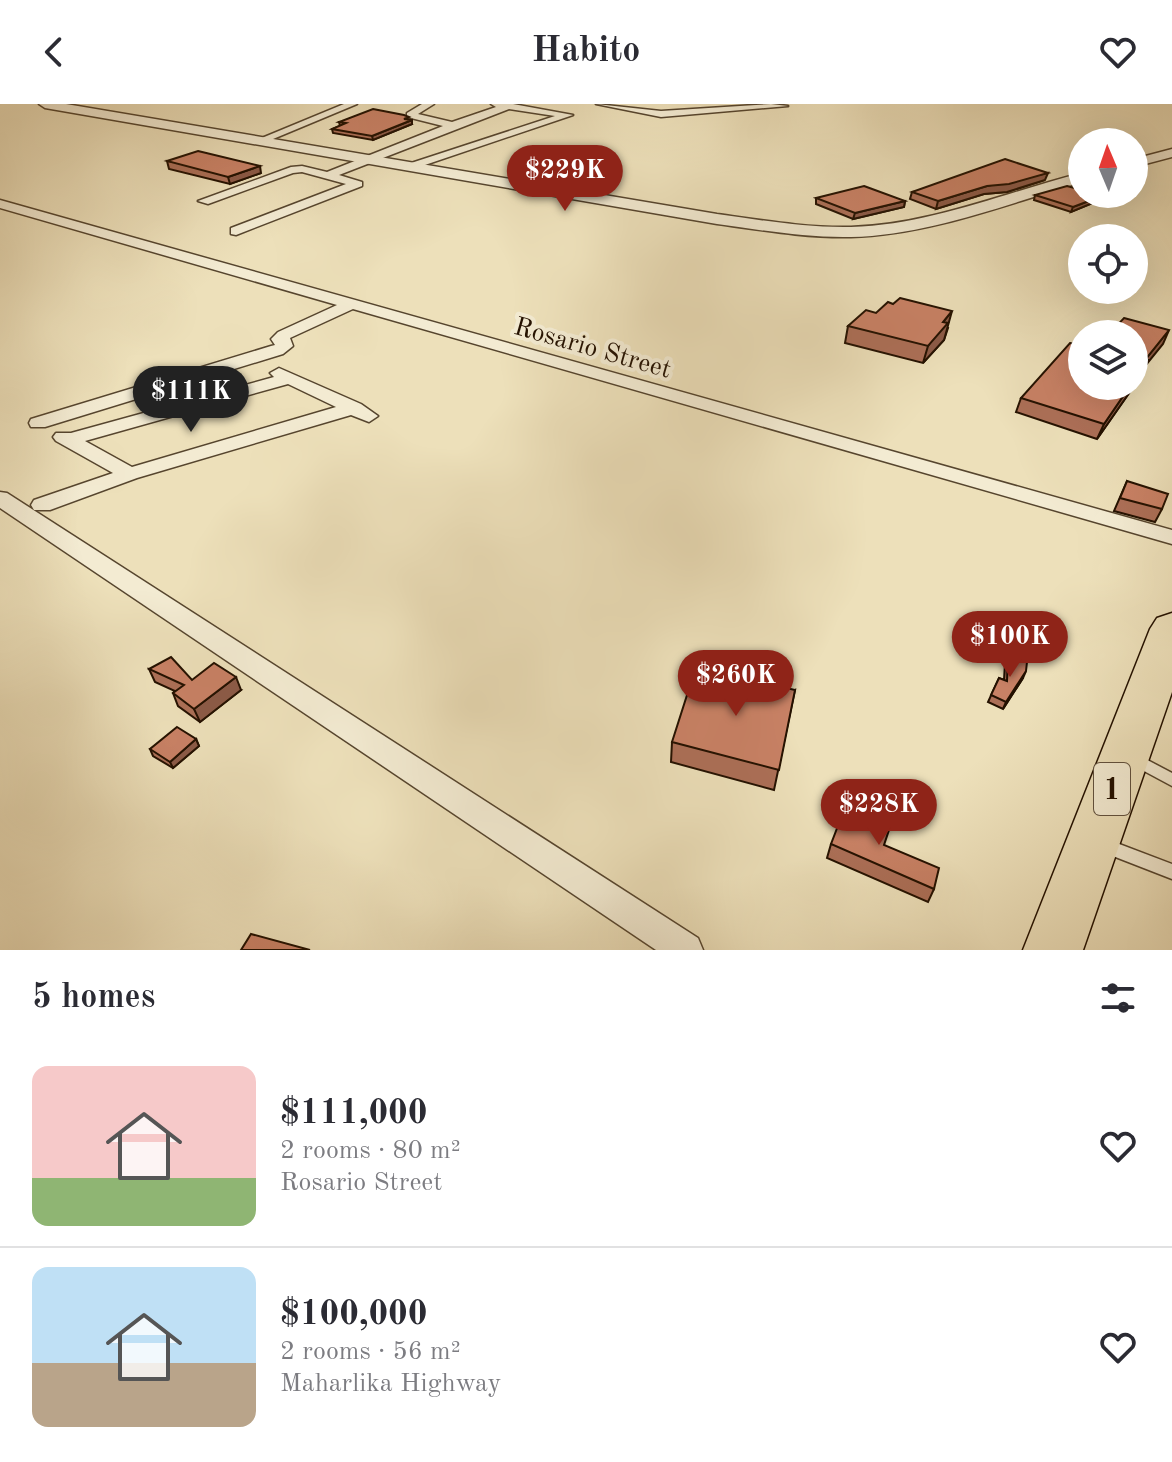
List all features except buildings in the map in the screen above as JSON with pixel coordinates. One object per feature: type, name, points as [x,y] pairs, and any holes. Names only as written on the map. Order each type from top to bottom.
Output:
[{"type":"highway","name":"1","points":[[1053,950],[1172,629]]},
{"type":"street","points":[[45,104],[717,219],[853,232],[903,225],[1068,181]]},
{"type":"street","points":[[257,142],[352,104]]},
{"type":"street","points":[[429,104],[410,115],[453,125]]},
{"type":"street","points":[[601,104],[670,114],[783,106]]},
{"type":"street","points":[[330,175],[502,105],[568,115],[409,167]]},
{"type":"street","points":[[1148,159],[1172,153]]},
{"type":"street","points":[[204,201],[291,170],[302,169],[358,184],[236,231]]},
{"type":"street","name":"Rosario Street","points":[[0,204],[1172,537]]},
{"type":"street","points":[[130,474],[38,423],[285,346],[279,339],[284,335],[349,305]]},
{"type":"street","points":[[42,505],[130,474],[362,412],[250,358]]},
{"type":"street","points":[[69,440],[291,378]]},
{"type":"street","points":[[0,498],[686,950]]},
{"type":"lane","points":[[1125,754],[1172,780]]},
{"type":"lane","points":[[1093,841],[1172,872]]}]
